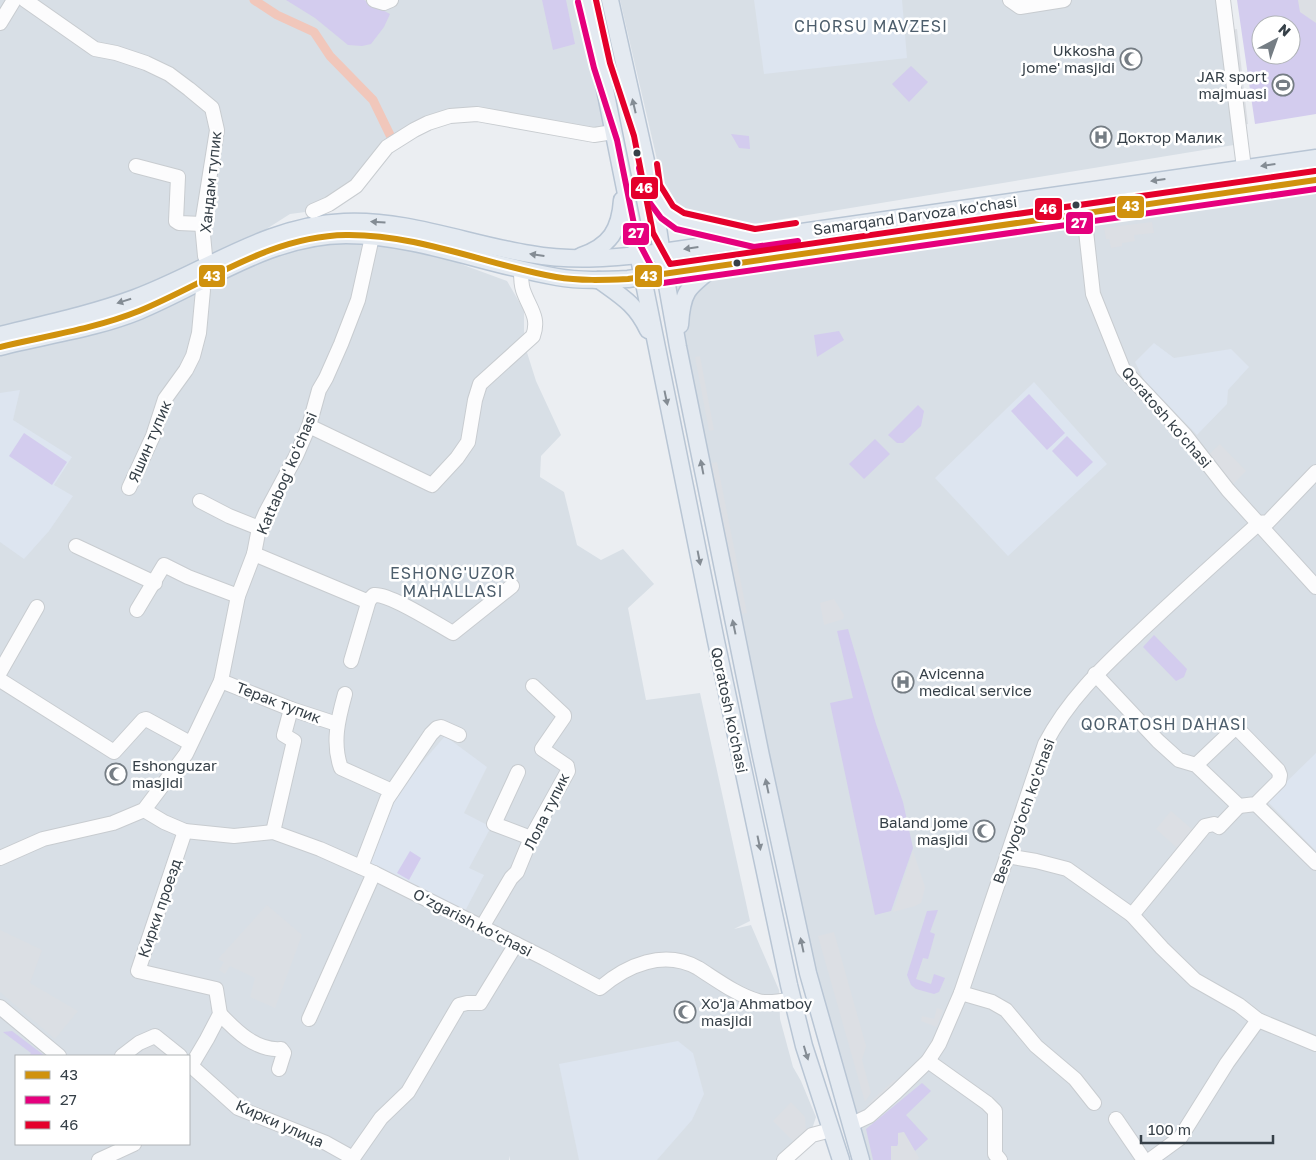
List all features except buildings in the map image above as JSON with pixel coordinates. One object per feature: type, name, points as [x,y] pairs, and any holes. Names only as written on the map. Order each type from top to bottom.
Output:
[{"type":"main road","points":[[567,259],[595,251],[606,243],[613,235],[621,213],[623,183],[588,0]]},
{"type":"main road","points":[[610,0],[652,188],[658,252],[653,276],[679,397],[696,439]]},
{"type":"main road","points":[[602,66],[625,138],[645,236],[658,252]]},
{"type":"main road","name":"Samarqand Darvoza ko'chasi","points":[[498,256],[598,259],[638,255],[1316,158]]},
{"type":"main road","points":[[1206,174],[1210,195]]},
{"type":"main road","name":"Samarqand Darvoza ko'chasi","points":[[80,322],[276,235],[308,227],[343,222],[377,222],[412,227],[498,256],[521,270],[563,278],[599,280],[653,276],[1316,180]]},
{"type":"main road","name":"Qoratosh ko'chasi","points":[[623,183],[638,255],[653,276],[678,347],[778,839],[812,992],[861,1160]]},
{"type":"main road","points":[[652,188],[663,208],[675,219],[755,238]]},
{"type":"main road","points":[[0,335],[138,311],[246,260],[283,246],[330,236],[372,237],[498,256]]},
{"type":"main road","points":[[678,347],[684,296],[695,281],[714,267]]},
{"type":"main road","name":"Qoratosh ko'chasi","points":[[653,276],[657,350],[720,660],[804,1046],[841,1160]]},
{"type":"main road","points":[[599,280],[627,299],[638,312],[657,350]]},
{"type":"main road","points":[[0,347],[80,322]]},
{"type":"main road","points":[[793,999],[812,992]]},
{"type":"main road","points":[[832,1130],[852,1124]]},
{"type":"street","points":[[0,23],[14,0]]},
{"type":"street","name":"Хандам тупик","points":[[26,0],[95,49],[116,53],[146,63],[169,74],[212,108],[217,130],[202,224],[205,256],[209,264]]},
{"type":"street","points":[[374,0],[384,3],[391,0]]},
{"type":"street","points":[[1010,0],[1020,7],[1064,0]]},
{"type":"street","points":[[1223,0],[1244,168]]},
{"type":"street","points":[[313,211],[329,204],[356,186],[387,147],[414,130],[444,118],[463,114],[477,114],[594,135],[613,132]]},
{"type":"street","points":[[136,166],[178,178],[176,221],[179,223],[202,224]]},
{"type":"street","name":"Qoratosh ko'chasi","points":[[1084,213],[1093,294],[1123,369],[1185,435],[1228,490],[1316,587]]},
{"type":"street","name":"Kattabogʻ koʻchasi","points":[[144,810],[186,754],[221,680],[238,596],[254,554],[259,528],[296,456],[309,426],[319,390],[341,344],[358,300],[372,237]]},
{"type":"street","points":[[309,426],[432,484],[458,458],[468,442],[475,400],[480,384],[533,336],[536,330],[536,319],[522,288],[521,270]]},
{"type":"street","name":"Яшин тупик","points":[[129,488],[153,436],[165,399],[186,370],[195,350],[199,333],[202,290],[198,283]]},
{"type":"street","name":"Beshyog'och ko'chasi","points":[[852,1124],[868,1116],[878,1108],[928,1061],[942,1038],[960,993],[1045,744],[1068,706],[1095,674],[1167,606],[1259,523],[1268,522],[1316,472]]},
{"type":"street","points":[[200,501],[229,516],[259,528]]},
{"type":"street","points":[[76,546],[154,583]]},
{"type":"street","points":[[254,554],[368,600]]},
{"type":"street","points":[[137,610],[164,565],[188,577],[238,596]]},
{"type":"street","points":[[351,661],[368,600],[374,595],[378,594],[398,603],[453,633],[512,586]]},
{"type":"street","points":[[37,607],[1,680],[114,752],[146,719],[190,743]]},
{"type":"street","points":[[1095,674],[1158,741],[1179,760],[1196,765],[1239,806]]},
{"type":"street","name":"Терак тупик","points":[[221,680],[291,709],[337,724]]},
{"type":"street","name":"Лола тупик","points":[[482,927],[511,878],[517,872],[531,838],[568,768],[542,749],[564,715],[533,686]]},
{"type":"street","name":"Терак тупик","points":[[345,694],[337,724],[336,740],[340,768],[392,791]]},
{"type":"street","points":[[272,832],[294,741],[284,735],[291,709]]},
{"type":"street","points":[[361,867],[387,799],[437,728],[444,727],[460,735]]},
{"type":"street","points":[[1132,915],[1205,826],[1214,824],[1219,827],[1239,806],[1256,804],[1279,781],[1280,775],[1278,770],[1236,727],[1196,765]]},
{"type":"street","points":[[518,772],[494,824],[531,838]]},
{"type":"street","points":[[1256,804],[1316,863]]},
{"type":"street","points":[[0,858],[43,839],[113,823],[144,810]]},
{"type":"street","name":"O‘zgarish ko‘chasi","points":[[144,810],[164,822],[185,830],[234,836],[272,832],[320,848],[516,944],[600,988],[612,978],[630,968],[666,959],[695,967],[743,995],[760,1002],[793,999]]},
{"type":"street","name":"Кирки проезд","points":[[185,830],[138,971],[216,989],[220,1014]]},
{"type":"street","points":[[1007,856],[1036,861],[1067,870],[1132,915],[1195,980],[1239,1006],[1258,1020],[1316,1044]]},
{"type":"street","points":[[309,1019],[374,873]]},
{"type":"street","points":[[353,1159],[381,1118],[408,1092],[459,1006],[467,1003],[480,1003],[516,944]]},
{"type":"street","points":[[960,993],[992,1002],[1006,1010],[1036,1046],[1075,1079],[1094,1103]]},
{"type":"street","points":[[190,1065],[220,1014],[230,1026],[257,1045],[273,1050],[281,1049],[284,1053],[279,1069]]},
{"type":"street","points":[[3,1016],[58,1055]]},
{"type":"street","points":[[1150,1160],[1180,1138],[1258,1020]]},
{"type":"street","points":[[123,1055],[140,1043],[155,1036],[179,1055]]},
{"type":"street","points":[[928,1061],[995,1111],[995,1154],[1000,1160]]},
{"type":"street","name":"Кирки улица","points":[[190,1065],[238,1108],[326,1144],[353,1159]]},
{"type":"street","points":[[1116,1119],[1144,1160]]},
{"type":"street","points":[[784,1160],[812,1135],[832,1130]]},
{"type":"street","points":[[99,1160],[132,1145]]},
{"type":"shaded area","points":[[0,0],[587,0],[613,132],[477,114],[390,135],[387,147],[362,179],[313,211],[290,214],[260,233],[170,283],[0,335]]},
{"type":"shaded area","points":[[286,0],[364,0],[390,14],[384,27],[371,44],[362,46],[348,45],[315,18]]},
{"type":"shaded area","points":[[542,0],[566,0],[575,44],[553,50]]},
{"type":"shaded area","name":"CHORSU MAVZESI","points":[[620,0],[1221,0],[1238,139],[1234,145],[729,228],[682,216],[668,207]]},
{"type":"shaded area","points":[[754,0],[902,0],[907,58],[764,74]]},
{"type":"shaded area","name":"JAR sport majmuasi","points":[[1237,0],[1316,0],[1316,114],[1255,124]]},
{"type":"shaded area","points":[[1298,0],[1316,0],[1316,23],[1300,12]]},
{"type":"shaded area","points":[[1237,29],[1248,124],[1242,125],[1231,30]]},
{"type":"shaded area","points":[[911,66],[928,82],[909,102],[892,84]]},
{"type":"shaded area","points":[[731,134],[749,136],[750,149],[739,148]]},
{"type":"shaded area","name":"QORATOSH DAHASI","points":[[1316,180],[1316,1160],[861,1160],[820,1020],[665,274]]},
{"type":"shaded area","points":[[1152,222],[1154,233],[1134,235],[1135,241],[1122,243],[1122,246],[1111,248],[1109,239],[1106,239],[1104,228]]},
{"type":"shaded area","points":[[346,243],[365,243],[411,249],[447,259],[507,281],[524,310],[524,343],[536,381],[561,435],[541,456],[540,477],[564,492],[577,545],[601,560],[623,549],[654,584],[628,608],[646,700],[700,693],[750,921],[734,929],[751,925],[779,990],[780,1019],[793,1067],[816,1117],[812,1129],[795,1160],[510,1160],[510,1156],[509,1160],[0,1160],[0,353],[249,267],[282,253],[316,246]]},
{"type":"shaded area","points":[[839,331],[844,340],[817,357],[814,335]]},
{"type":"shaded area","points":[[1154,343],[1174,358],[1231,349],[1249,367],[1228,390],[1227,404],[1197,435],[1144,380],[1135,362]]},
{"type":"shaded area","points":[[700,356],[714,430],[709,431],[695,357]]},
{"type":"shaded area","points":[[1034,382],[1107,464],[1008,556],[935,478]]},
{"type":"shaded area","points":[[20,390],[13,420],[72,457],[54,485],[73,496],[49,531],[24,559],[0,542],[0,393]]},
{"type":"shaded area","points":[[1029,394],[1065,433],[1047,450],[1011,411]]},
{"type":"shaded area","points":[[918,405],[924,411],[921,426],[903,443],[897,443],[888,435]]},
{"type":"shaded area","points":[[24,433],[67,462],[52,485],[9,456]]},
{"type":"shaded area","points":[[1067,436],[1093,462],[1077,477],[1052,451]]},
{"type":"shaded area","points":[[875,439],[890,454],[864,479],[849,464]]},
{"type":"shaded area","points":[[1220,444],[1246,471],[1231,486],[1206,457]]},
{"type":"shaded area","points":[[717,462],[747,613],[741,614],[711,463]]},
{"type":"shaded area","points":[[834,599],[844,615],[843,619],[824,625],[820,603]]},
{"type":"shaded area","points":[[848,629],[876,724],[903,802],[913,848],[891,911],[875,915],[830,703],[853,698],[837,631]]},
{"type":"shaded area","points":[[1154,635],[1187,669],[1184,677],[1176,681],[1143,647]]},
{"type":"shaded area","points":[[445,736],[487,767],[464,813],[491,827],[469,868],[484,875],[464,913],[365,863],[395,794]]},
{"type":"shaded area","points":[[1316,753],[1316,851],[1267,801]]},
{"type":"shaded area","points":[[1171,811],[1193,830],[1177,848],[1156,829]]},
{"type":"shaded area","points":[[410,851],[421,858],[409,880],[397,873]]},
{"type":"shaded area","points":[[913,851],[925,887],[921,903],[893,912]]},
{"type":"shaded area","points":[[267,905],[302,935],[275,1008],[250,997],[255,978],[230,966],[225,974],[219,970],[224,962],[218,959]]},
{"type":"shaded area","points":[[938,910],[930,932],[935,934],[928,959],[923,958],[916,979],[931,984],[934,974],[945,978],[939,992],[934,994],[916,989],[911,985],[907,975],[927,911]]},
{"type":"shaded area","points":[[0,930],[42,950],[30,983],[78,1011],[55,1039],[0,992]]},
{"type":"shaded area","points":[[834,932],[866,1046],[862,1060],[871,1093],[865,1102],[818,936]]},
{"type":"shaded area","points":[[937,1008],[943,1010],[937,1027],[921,1021],[922,1016],[934,1019]]},
{"type":"shaded area","points":[[12,1031],[44,1055],[30,1055],[31,1053],[3,1032]]},
{"type":"shaded area","points":[[151,1041],[167,1055],[138,1055]]},
{"type":"shaded area","points":[[678,1041],[693,1053],[704,1094],[692,1120],[657,1160],[579,1160],[559,1064]]},
{"type":"shaded area","points":[[894,1080],[897,1081],[870,1106],[867,1105]]},
{"type":"shaded area","points":[[922,1083],[931,1091],[906,1115],[928,1139],[915,1151],[903,1132],[891,1160],[873,1160],[866,1129]]},
{"type":"shaded area","points":[[791,1102],[805,1117],[806,1131],[794,1142],[773,1121]]},
{"type":"shaded area","points":[[904,1132],[919,1158],[917,1160],[891,1160],[891,1146],[898,1146],[898,1133]]},
{"type":"waterway","points":[[254,0],[277,15],[314,32],[330,56],[373,100],[390,135]]},
{"type":"transit line","name":"46","points":[[596,0],[610,63],[634,136],[653,233],[670,264],[1315,171]]},
{"type":"transit line","name":"27","points":[[578,2],[594,68],[617,140],[637,239],[658,279],[663,283],[1316,189]]},
{"type":"transit line","name":"46","points":[[657,164],[660,185],[673,206],[684,213],[755,229],[796,223]]},
{"type":"transit line","name":"27","points":[[639,168],[644,190],[650,203],[661,218],[676,229],[754,247],[798,241]]},
{"type":"transit line","name":"43","points":[[0,347],[122,317],[164,300],[265,252],[291,243],[318,237],[346,235],[399,239],[556,277],[583,280],[628,279],[1316,180]]},
{"type":"place","name":"Ukkosha jome' masjidi","points":[[1131,59]]},
{"type":"place","name":"JAR sport majmuasi","points":[[1283,85]]},
{"type":"place","name":"Доктор Малик","points":[[1101,137]]},
{"type":"place","name":"Avicenna medical service","points":[[903,682]]},
{"type":"place","name":"Eshonguzar masjidi","points":[[116,774]]},
{"type":"place","name":"Baland jome masjidi","points":[[984,831]]},
{"type":"place","name":"Xo'ja Ahmatboy masjidi","points":[[685,1012]]},
{"type":"district","name":"CHORSU MAVZESI","points":[[871,26]]},
{"type":"district","name":"ESHONG'UZOR MAHALLASI","points":[[453,582]]},
{"type":"district","name":"QORATOSH DAHASI","points":[[1164,724]]}]
